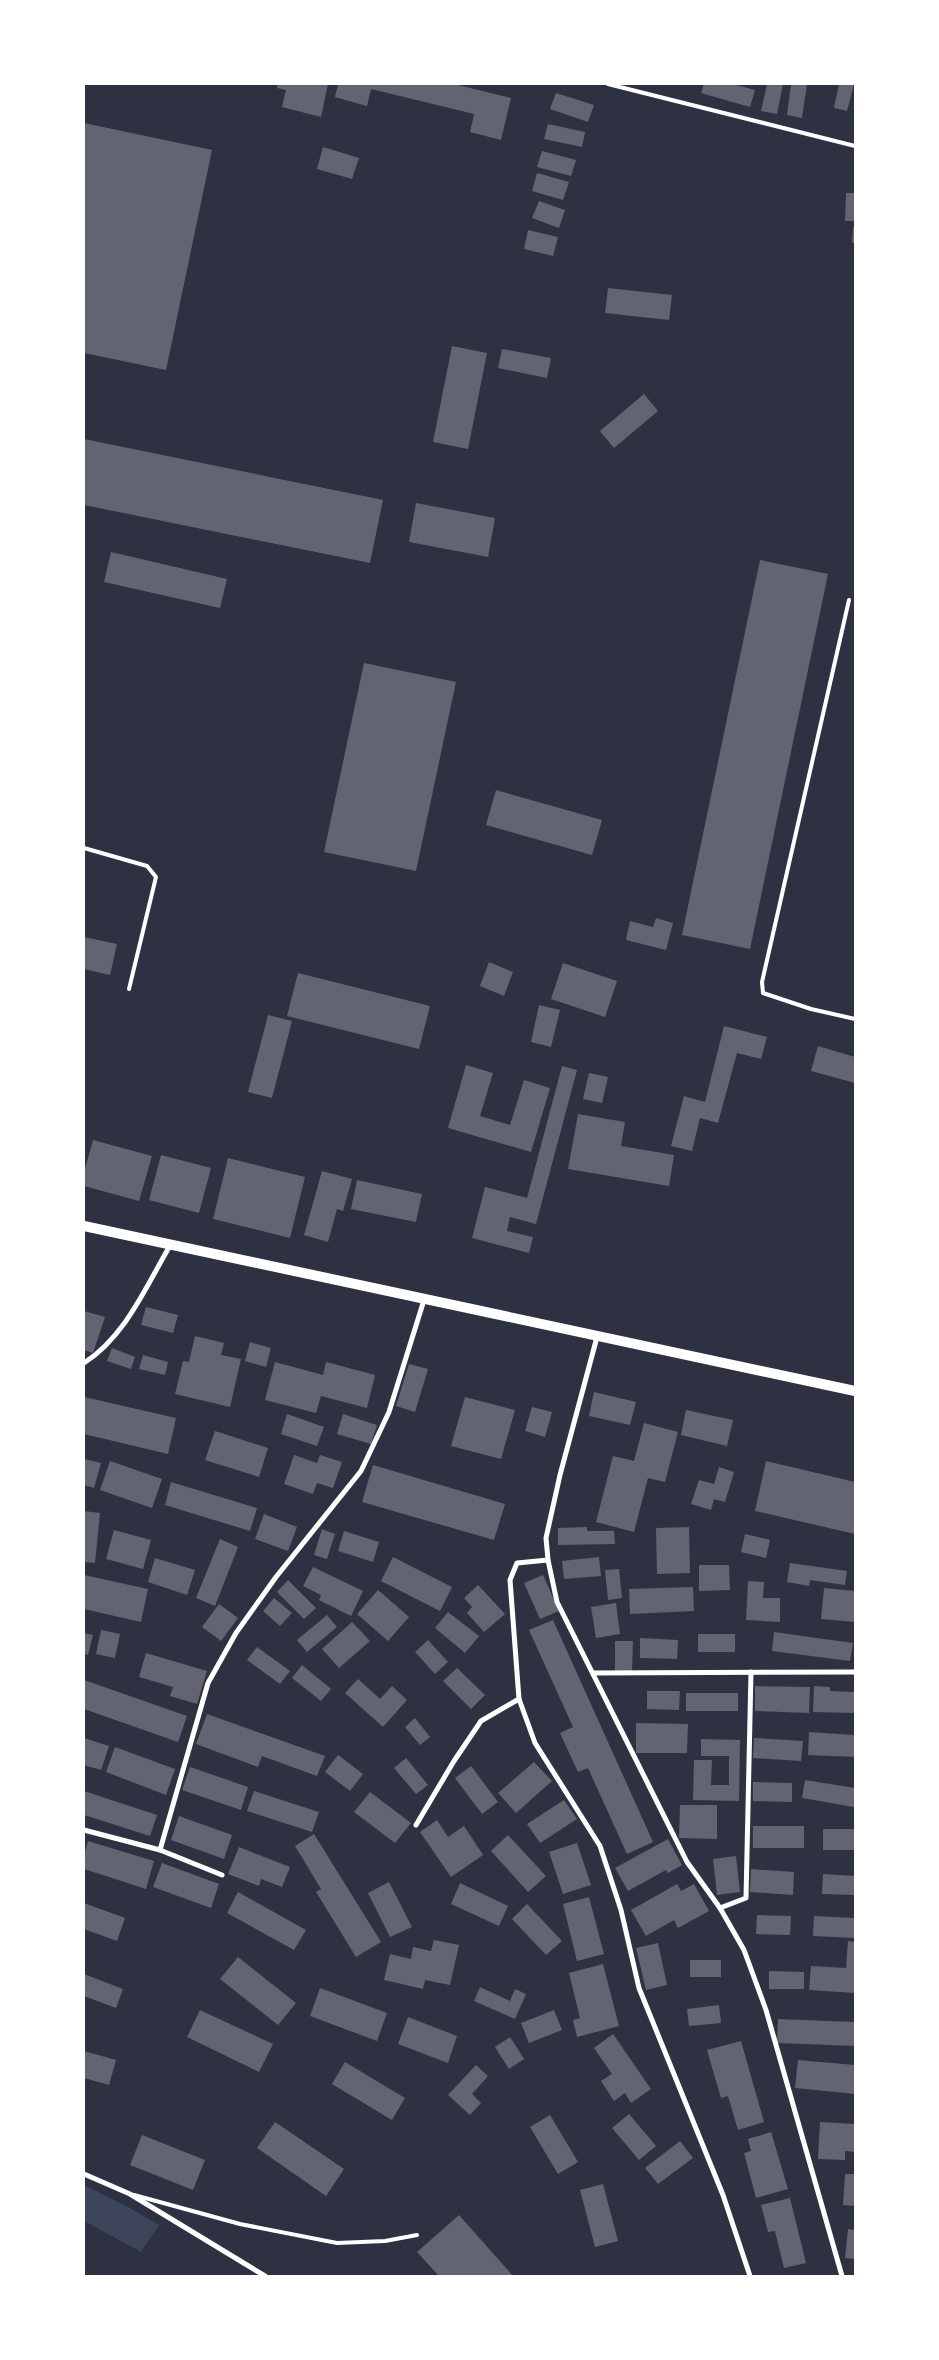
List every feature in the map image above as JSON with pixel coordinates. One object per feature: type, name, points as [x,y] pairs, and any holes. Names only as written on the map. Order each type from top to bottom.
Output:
[{"type":"main road","points":[[84,1226],[855,1391]]},
{"type":"street","points":[[84,1363],[98,1354],[118,1333],[171,1244]]},
{"type":"street","points":[[160,1850],[208,1683],[236,1633],[276,1578],[361,1471],[389,1412],[424,1300]]},
{"type":"street","points":[[598,1337],[560,1475],[546,1538],[548,1560],[557,1602],[687,1862],[720,1908],[744,1950],[766,2010],[842,2276]]},
{"type":"street","points":[[548,1560],[517,1563],[510,1580],[519,1699],[535,1742],[600,1846],[621,1910],[639,1988],[723,2195],[750,2276]]},
{"type":"street","points":[[720,1908],[746,1898],[751,1672]]},
{"type":"street","points":[[592,1673],[855,1672]]},
{"type":"street","points":[[416,1825],[454,1760],[481,1721],[519,1699]]},
{"type":"street","points":[[84,1830],[160,1850],[222,1875]]},
{"type":"street","points":[[84,2174],[130,2194],[265,2276]]},
{"type":"lane","points":[[608,84],[855,146]]},
{"type":"lane","points":[[848,600],[762,982],[763,993],[811,1009],[855,1019]]},
{"type":"lane","points":[[84,848],[147,866],[156,877],[129,989]]},
{"type":"lane","points":[[130,2194],[240,2224],[337,2243],[385,2240],[417,2234]]},
{"type":"shaded area","points":[[84,2185],[159,2225],[141,2252],[84,2221]]},
{"type":"building","points":[[278,84],[328,84],[321,117],[282,107],[286,90],[277,88]]},
{"type":"building","points":[[338,84],[454,84],[511,98],[501,140],[470,132],[474,114],[371,89],[367,106],[335,97]]},
{"type":"building","points":[[704,84],[733,84],[755,90],[750,107],[701,93]]},
{"type":"building","points":[[767,84],[783,84],[777,114],[761,111]]},
{"type":"building","points":[[791,84],[807,84],[802,118],[787,115]]},
{"type":"building","points":[[839,84],[854,84],[847,111],[834,108]]},
{"type":"building","points":[[556,93],[594,105],[588,122],[550,109]]},
{"type":"building","points":[[84,123],[212,150],[166,370],[84,353]]},
{"type":"building","points":[[548,124],[585,132],[582,147],[544,139]]},
{"type":"building","points":[[323,147],[359,158],[352,179],[317,169]]},
{"type":"building","points":[[542,151],[576,160],[571,176],[537,167]]},
{"type":"building","points":[[537,173],[569,182],[563,200],[532,191]]},
{"type":"building","points":[[846,193],[855,193],[855,221],[845,221]]},
{"type":"building","points":[[539,201],[565,210],[559,228],[532,218]]},
{"type":"building","points":[[853,227],[855,227],[855,243],[852,243]]},
{"type":"building","points":[[528,230],[558,237],[553,256],[524,249]]},
{"type":"building","points":[[608,288],[672,295],[669,320],[605,313]]},
{"type":"building","points":[[452,346],[487,353],[468,449],[433,442]]},
{"type":"building","points":[[502,349],[551,358],[547,378],[498,368]]},
{"type":"building","points":[[644,394],[658,411],[614,448],[600,431]]},
{"type":"building","points":[[84,439],[383,500],[370,563],[84,505]]},
{"type":"building","points":[[416,503],[495,518],[488,557],[409,542]]},
{"type":"building","points":[[111,552],[227,579],[220,608],[104,582]]},
{"type":"building","points":[[760,560],[828,574],[750,949],[682,935]]},
{"type":"building","points":[[364,663],[456,682],[416,871],[324,852]]},
{"type":"building","points":[[496,790],[602,820],[592,855],[486,825]]},
{"type":"building","points":[[656,918],[673,923],[666,950],[626,940],[630,921],[653,927]]},
{"type":"building","points":[[84,937],[117,944],[110,975],[84,969]]},
{"type":"building","points":[[489,962],[513,972],[504,996],[480,986]]},
{"type":"building","points":[[563,963],[617,981],[605,1017],[551,999]]},
{"type":"building","points":[[298,973],[430,1006],[419,1049],[287,1016]]},
{"type":"building","points":[[539,1005],[560,1010],[551,1047],[531,1042]]},
{"type":"building","points":[[268,1015],[292,1021],[272,1098],[248,1092]]},
{"type":"building","points":[[724,1026],[767,1037],[761,1059],[737,1053],[718,1123],[700,1118],[692,1151],[671,1146],[684,1096],[705,1102]]},
{"type":"building","points":[[818,1046],[855,1057],[855,1083],[811,1071]]},
{"type":"building","points":[[466,1065],[493,1073],[480,1116],[510,1125],[524,1080],[550,1088],[531,1152],[448,1128]]},
{"type":"building","points":[[562,1066],[577,1070],[536,1224],[510,1217],[507,1231],[533,1237],[529,1253],[472,1238],[485,1187],[527,1198]]},
{"type":"building","points":[[589,1073],[608,1077],[602,1103],[583,1099]]},
{"type":"building","points":[[578,1114],[625,1122],[621,1146],[674,1155],[669,1186],[568,1169]]},
{"type":"building","points":[[93,1140],[152,1156],[139,1201],[84,1186],[84,1172]]},
{"type":"building","points":[[161,1155],[211,1168],[199,1213],[149,1200]]},
{"type":"building","points":[[228,1158],[305,1177],[290,1238],[213,1219]]},
{"type":"building","points":[[322,1171],[352,1179],[343,1211],[337,1209],[328,1242],[304,1235]]},
{"type":"building","points":[[357,1180],[422,1194],[416,1222],[351,1209]]},
{"type":"building","points":[[146,1307],[178,1315],[173,1333],[141,1325]]},
{"type":"building","points":[[84,1311],[105,1317],[93,1353],[84,1350]]},
{"type":"building","points":[[195,1336],[224,1343],[221,1355],[241,1359],[230,1407],[175,1394],[183,1361],[189,1362]]},
{"type":"building","points":[[250,1342],[271,1348],[266,1367],[245,1361]]},
{"type":"building","points":[[112,1348],[135,1357],[131,1369],[107,1361]]},
{"type":"building","points":[[143,1355],[168,1362],[165,1375],[139,1369]]},
{"type":"building","points":[[275,1362],[323,1375],[326,1362],[375,1375],[367,1408],[321,1396],[316,1413],[265,1400]]},
{"type":"building","points":[[409,1364],[428,1369],[415,1412],[396,1406]]},
{"type":"building","points":[[594,1392],[636,1402],[630,1425],[589,1416]]},
{"type":"building","points":[[84,1397],[176,1418],[168,1454],[84,1434]]},
{"type":"building","points":[[465,1397],[515,1410],[501,1459],[451,1446]]},
{"type":"building","points":[[532,1407],[552,1412],[545,1437],[525,1431]]},
{"type":"building","points":[[686,1410],[733,1420],[727,1446],[681,1435]]},
{"type":"building","points":[[287,1414],[324,1427],[317,1446],[281,1434]]},
{"type":"building","points":[[343,1414],[377,1425],[371,1444],[337,1434]]},
{"type":"building","points":[[644,1423],[678,1432],[665,1482],[648,1478],[634,1532],[596,1522],[613,1456],[634,1461]]},
{"type":"building","points":[[215,1431],[268,1448],[259,1477],[205,1460]]},
{"type":"building","points":[[294,1455],[317,1463],[320,1455],[342,1462],[333,1488],[317,1483],[313,1494],[284,1484]]},
{"type":"building","points":[[84,1459],[101,1463],[94,1488],[84,1485]]},
{"type":"building","points":[[110,1461],[162,1479],[152,1508],[100,1490]]},
{"type":"building","points":[[766,1461],[855,1482],[855,1534],[755,1511]]},
{"type":"building","points":[[373,1465],[505,1504],[494,1540],[362,1502]]},
{"type":"building","points":[[719,1467],[734,1472],[725,1502],[714,1499],[711,1510],[691,1504],[699,1480],[714,1484]]},
{"type":"building","points":[[171,1482],[257,1508],[250,1531],[165,1505]]},
{"type":"building","points":[[84,1511],[100,1513],[95,1563],[84,1562]]},
{"type":"building","points":[[264,1514],[297,1527],[288,1551],[255,1539]]},
{"type":"building","points":[[587,1527],[587,1531],[614,1531],[615,1544],[558,1545],[558,1528]]},
{"type":"building","points":[[689,1527],[690,1573],[657,1574],[656,1528]]},
{"type":"building","points":[[322,1529],[335,1534],[327,1559],[314,1555]]},
{"type":"building","points":[[114,1530],[151,1540],[143,1569],[106,1559]]},
{"type":"building","points":[[344,1531],[379,1542],[373,1562],[338,1551]]},
{"type":"building","points":[[745,1534],[770,1540],[766,1558],[741,1552]]},
{"type":"building","points":[[220,1539],[238,1547],[215,1606],[196,1598]]},
{"type":"building","points":[[393,1557],[452,1587],[440,1611],[381,1581]]},
{"type":"building","points":[[599,1557],[601,1576],[564,1579],[562,1561]]},
{"type":"building","points":[[155,1558],[195,1570],[187,1595],[148,1582]]},
{"type":"building","points":[[790,1563],[847,1571],[845,1585],[810,1580],[809,1586],[787,1582]]},
{"type":"building","points":[[699,1565],[729,1565],[730,1590],[699,1591]]},
{"type":"building","points":[[313,1567],[363,1591],[351,1616],[319,1600],[321,1595],[303,1586]]},
{"type":"building","points":[[619,1569],[622,1598],[608,1600],[605,1570]]},
{"type":"building","points":[[84,1575],[148,1589],[141,1622],[84,1609]]},
{"type":"building","points":[[543,1575],[559,1611],[540,1619],[524,1583]]},
{"type":"building","points":[[288,1580],[316,1608],[304,1619],[277,1592]]},
{"type":"building","points":[[748,1581],[764,1582],[763,1598],[780,1598],[780,1622],[746,1620]]},
{"type":"building","points":[[478,1585],[505,1614],[484,1632],[467,1613],[472,1607],[464,1598]]},
{"type":"building","points":[[693,1587],[694,1611],[630,1614],[629,1589]]},
{"type":"building","points":[[824,1588],[855,1591],[855,1622],[821,1619]]},
{"type":"building","points":[[378,1590],[409,1617],[388,1641],[357,1614]]},
{"type":"building","points":[[274,1598],[292,1613],[280,1626],[263,1611]]},
{"type":"building","points":[[616,1603],[620,1634],[596,1638],[591,1607]]},
{"type":"building","points":[[219,1604],[238,1618],[221,1641],[202,1627]]},
{"type":"building","points":[[448,1612],[479,1636],[465,1653],[435,1628]]},
{"type":"building","points":[[327,1615],[337,1627],[307,1652],[297,1640]]},
{"type":"building","points":[[553,1620],[653,1842],[627,1854],[588,1768],[578,1772],[560,1733],[573,1727],[529,1630]]},
{"type":"building","points":[[352,1622],[370,1641],[339,1668],[322,1649]]},
{"type":"building","points":[[101,1630],[120,1634],[115,1658],[96,1654]]},
{"type":"building","points":[[774,1632],[853,1643],[850,1661],[772,1651]]},
{"type":"building","points":[[84,1633],[93,1635],[88,1655],[84,1654]]},
{"type":"building","points":[[698,1634],[735,1634],[735,1652],[698,1652]]},
{"type":"building","points":[[640,1638],[678,1640],[677,1659],[640,1658]]},
{"type":"building","points":[[428,1640],[448,1662],[435,1674],[415,1652]]},
{"type":"building","points":[[615,1641],[633,1641],[632,1671],[615,1671]]},
{"type":"building","points":[[257,1647],[290,1671],[280,1684],[247,1660]]},
{"type":"building","points":[[146,1653],[207,1671],[197,1704],[170,1696],[173,1687],[139,1677]]},
{"type":"building","points":[[302,1665],[331,1689],[321,1701],[292,1678]]},
{"type":"building","points":[[457,1668],[485,1695],[471,1709],[443,1681]]},
{"type":"building","points":[[358,1679],[380,1699],[392,1686],[407,1700],[383,1727],[345,1693]]},
{"type":"building","points":[[84,1680],[187,1716],[178,1742],[84,1709]]},
{"type":"building","points":[[755,1686],[810,1687],[809,1713],[755,1711]]},
{"type":"building","points":[[814,1686],[830,1687],[830,1691],[855,1692],[855,1713],[813,1712]]},
{"type":"building","points":[[647,1691],[680,1691],[679,1710],[647,1709]]},
{"type":"building","points":[[686,1693],[738,1693],[738,1711],[686,1711]]},
{"type":"building","points":[[207,1714],[325,1756],[317,1776],[262,1756],[258,1767],[196,1744]]},
{"type":"building","points":[[415,1718],[430,1737],[420,1745],[405,1727]]},
{"type":"building","points":[[636,1723],[688,1724],[687,1753],[636,1753]]},
{"type":"building","points":[[809,1732],[855,1735],[855,1757],[808,1755]]},
{"type":"building","points":[[84,1738],[109,1746],[101,1770],[84,1765]]},
{"type":"building","points":[[754,1738],[803,1741],[801,1761],[753,1758]]},
{"type":"building","points":[[701,1739],[740,1740],[739,1801],[693,1800],[694,1760],[712,1760],[711,1785],[729,1785],[729,1756],[701,1756]]},
{"type":"building","points":[[115,1747],[175,1769],[166,1795],[106,1772]]},
{"type":"building","points":[[338,1755],[363,1774],[350,1791],[325,1772]]},
{"type":"building","points":[[406,1758],[428,1785],[416,1794],[394,1768]]},
{"type":"building","points":[[534,1762],[552,1781],[516,1813],[498,1793]]},
{"type":"building","points":[[471,1766],[498,1802],[482,1814],[455,1778]]},
{"type":"building","points":[[190,1767],[248,1787],[241,1810],[182,1790]]},
{"type":"building","points":[[805,1780],[855,1788],[854,1807],[802,1798]]},
{"type":"building","points":[[753,1782],[792,1783],[792,1802],[753,1801]]},
{"type":"building","points":[[84,1791],[157,1815],[150,1836],[84,1815]]},
{"type":"building","points":[[254,1791],[319,1812],[312,1832],[247,1811]]},
{"type":"building","points":[[370,1792],[411,1823],[395,1843],[354,1812]]},
{"type":"building","points":[[564,1800],[577,1819],[540,1843],[527,1824]]},
{"type":"building","points":[[680,1805],[717,1805],[717,1839],[679,1838]]},
{"type":"building","points":[[179,1816],[232,1835],[224,1859],[171,1840]]},
{"type":"building","points":[[437,1820],[448,1837],[464,1826],[483,1855],[451,1877],[420,1832]]},
{"type":"building","points":[[753,1826],[804,1826],[804,1848],[753,1848]]},
{"type":"building","points":[[823,1829],[855,1829],[855,1850],[823,1850]]},
{"type":"building","points":[[314,1834],[381,1942],[356,1957],[316,1892],[321,1889],[295,1846]]},
{"type":"building","points":[[508,1835],[546,1876],[528,1892],[491,1851]]},
{"type":"building","points":[[668,1839],[682,1865],[668,1873],[666,1870],[628,1891],[615,1868]]},
{"type":"building","points":[[88,1841],[154,1861],[146,1889],[84,1869],[84,1855]]},
{"type":"building","points":[[577,1843],[591,1885],[563,1894],[549,1852]]},
{"type":"building","points":[[239,1847],[290,1867],[282,1887],[261,1879],[259,1886],[228,1874]]},
{"type":"building","points":[[736,1856],[740,1892],[717,1895],[713,1859]]},
{"type":"building","points":[[162,1863],[219,1884],[211,1908],[153,1887]]},
{"type":"building","points":[[751,1869],[794,1872],[793,1895],[750,1892]]},
{"type":"building","points":[[823,1874],[855,1876],[855,1895],[822,1894]]},
{"type":"building","points":[[389,1882],[412,1927],[390,1937],[368,1893]]},
{"type":"building","points":[[460,1883],[508,1906],[499,1926],[451,1904]]},
{"type":"building","points":[[677,1884],[681,1891],[694,1884],[709,1911],[678,1928],[674,1920],[646,1936],[631,1910]]},
{"type":"building","points":[[238,1892],[306,1930],[294,1950],[227,1913]]},
{"type":"building","points":[[589,1897],[604,1954],[577,1961],[563,1904]]},
{"type":"building","points":[[84,1903],[125,1918],[117,1941],[84,1929]]},
{"type":"building","points":[[527,1904],[562,1941],[546,1955],[512,1919]]},
{"type":"building","points":[[757,1915],[791,1916],[790,1935],[756,1934]]},
{"type":"building","points":[[814,1916],[855,1918],[855,1938],[813,1936]]},
{"type":"building","points":[[434,1940],[459,1945],[450,1985],[425,1980],[423,1989],[384,1980],[390,1954],[411,1959],[413,1947],[431,1951]]},
{"type":"building","points":[[848,1941],[855,1942],[855,1993],[809,1990],[811,1966],[846,1968]]},
{"type":"building","points":[[658,1943],[667,1985],[646,1990],[636,1948]]},
{"type":"building","points":[[238,1957],[296,2003],[278,2025],[220,1979]]},
{"type":"building","points":[[690,1960],[721,1960],[721,1977],[690,1977]]},
{"type":"building","points":[[603,1964],[619,2026],[577,2037],[573,2020],[580,2018],[569,1973]]},
{"type":"building","points":[[769,1971],[804,1972],[804,1989],[769,1989]]},
{"type":"building","points":[[84,1974],[123,1989],[116,2008],[84,1996]]},
{"type":"building","points":[[480,1987],[510,2001],[515,1989],[526,1994],[515,2019],[474,2001]]},
{"type":"building","points":[[320,1988],[387,2013],[377,2041],[310,2016]]},
{"type":"building","points":[[719,2005],[721,2023],[689,2026],[687,2009]]},
{"type":"building","points":[[200,2010],[273,2044],[259,2072],[187,2037]]},
{"type":"building","points":[[554,2010],[562,2030],[529,2043],[521,2023]]},
{"type":"building","points":[[408,2017],[457,2036],[448,2063],[398,2044]]},
{"type":"building","points":[[778,2019],[855,2022],[855,2046],[777,2043]]},
{"type":"building","points":[[613,2034],[651,2089],[631,2103],[625,2093],[614,2101],[601,2081],[612,2074],[594,2048]]},
{"type":"building","points":[[510,2037],[524,2059],[509,2069],[495,2047]]},
{"type":"building","points":[[741,2041],[764,2122],[738,2130],[728,2096],[721,2098],[707,2050]]},
{"type":"building","points":[[84,2051],[116,2060],[109,2085],[84,2078]]},
{"type":"building","points":[[798,2060],[855,2065],[855,2094],[795,2088]]},
{"type":"building","points":[[345,2062],[405,2098],[392,2120],[332,2084]]},
{"type":"building","points":[[476,2065],[488,2076],[472,2094],[481,2103],[470,2115],[448,2095]]},
{"type":"building","points":[[629,2114],[656,2146],[639,2160],[612,2128]]},
{"type":"building","points":[[550,2115],[578,2162],[558,2174],[530,2127]]},
{"type":"building","points":[[275,2122],[344,2169],[326,2196],[257,2148]]},
{"type":"building","points":[[820,2122],[855,2124],[855,2152],[845,2151],[845,2160],[818,2159]]},
{"type":"building","points":[[771,2132],[788,2189],[756,2198],[744,2153],[751,2151],[748,2139]]},
{"type":"building","points":[[142,2135],[205,2160],[193,2190],[130,2165]]},
{"type":"building","points":[[680,2141],[693,2158],[658,2184],[645,2168]]},
{"type":"building","points":[[845,2174],[855,2174],[855,2206],[843,2205]]},
{"type":"building","points":[[603,2184],[618,2241],[595,2247],[580,2190]]},
{"type":"building","points":[[790,2198],[806,2263],[784,2268],[775,2231],[768,2232],[761,2205]]},
{"type":"building","points":[[459,2215],[513,2276],[439,2276],[417,2252]]},
{"type":"building","points":[[848,2229],[855,2230],[855,2259],[845,2258]]}]
